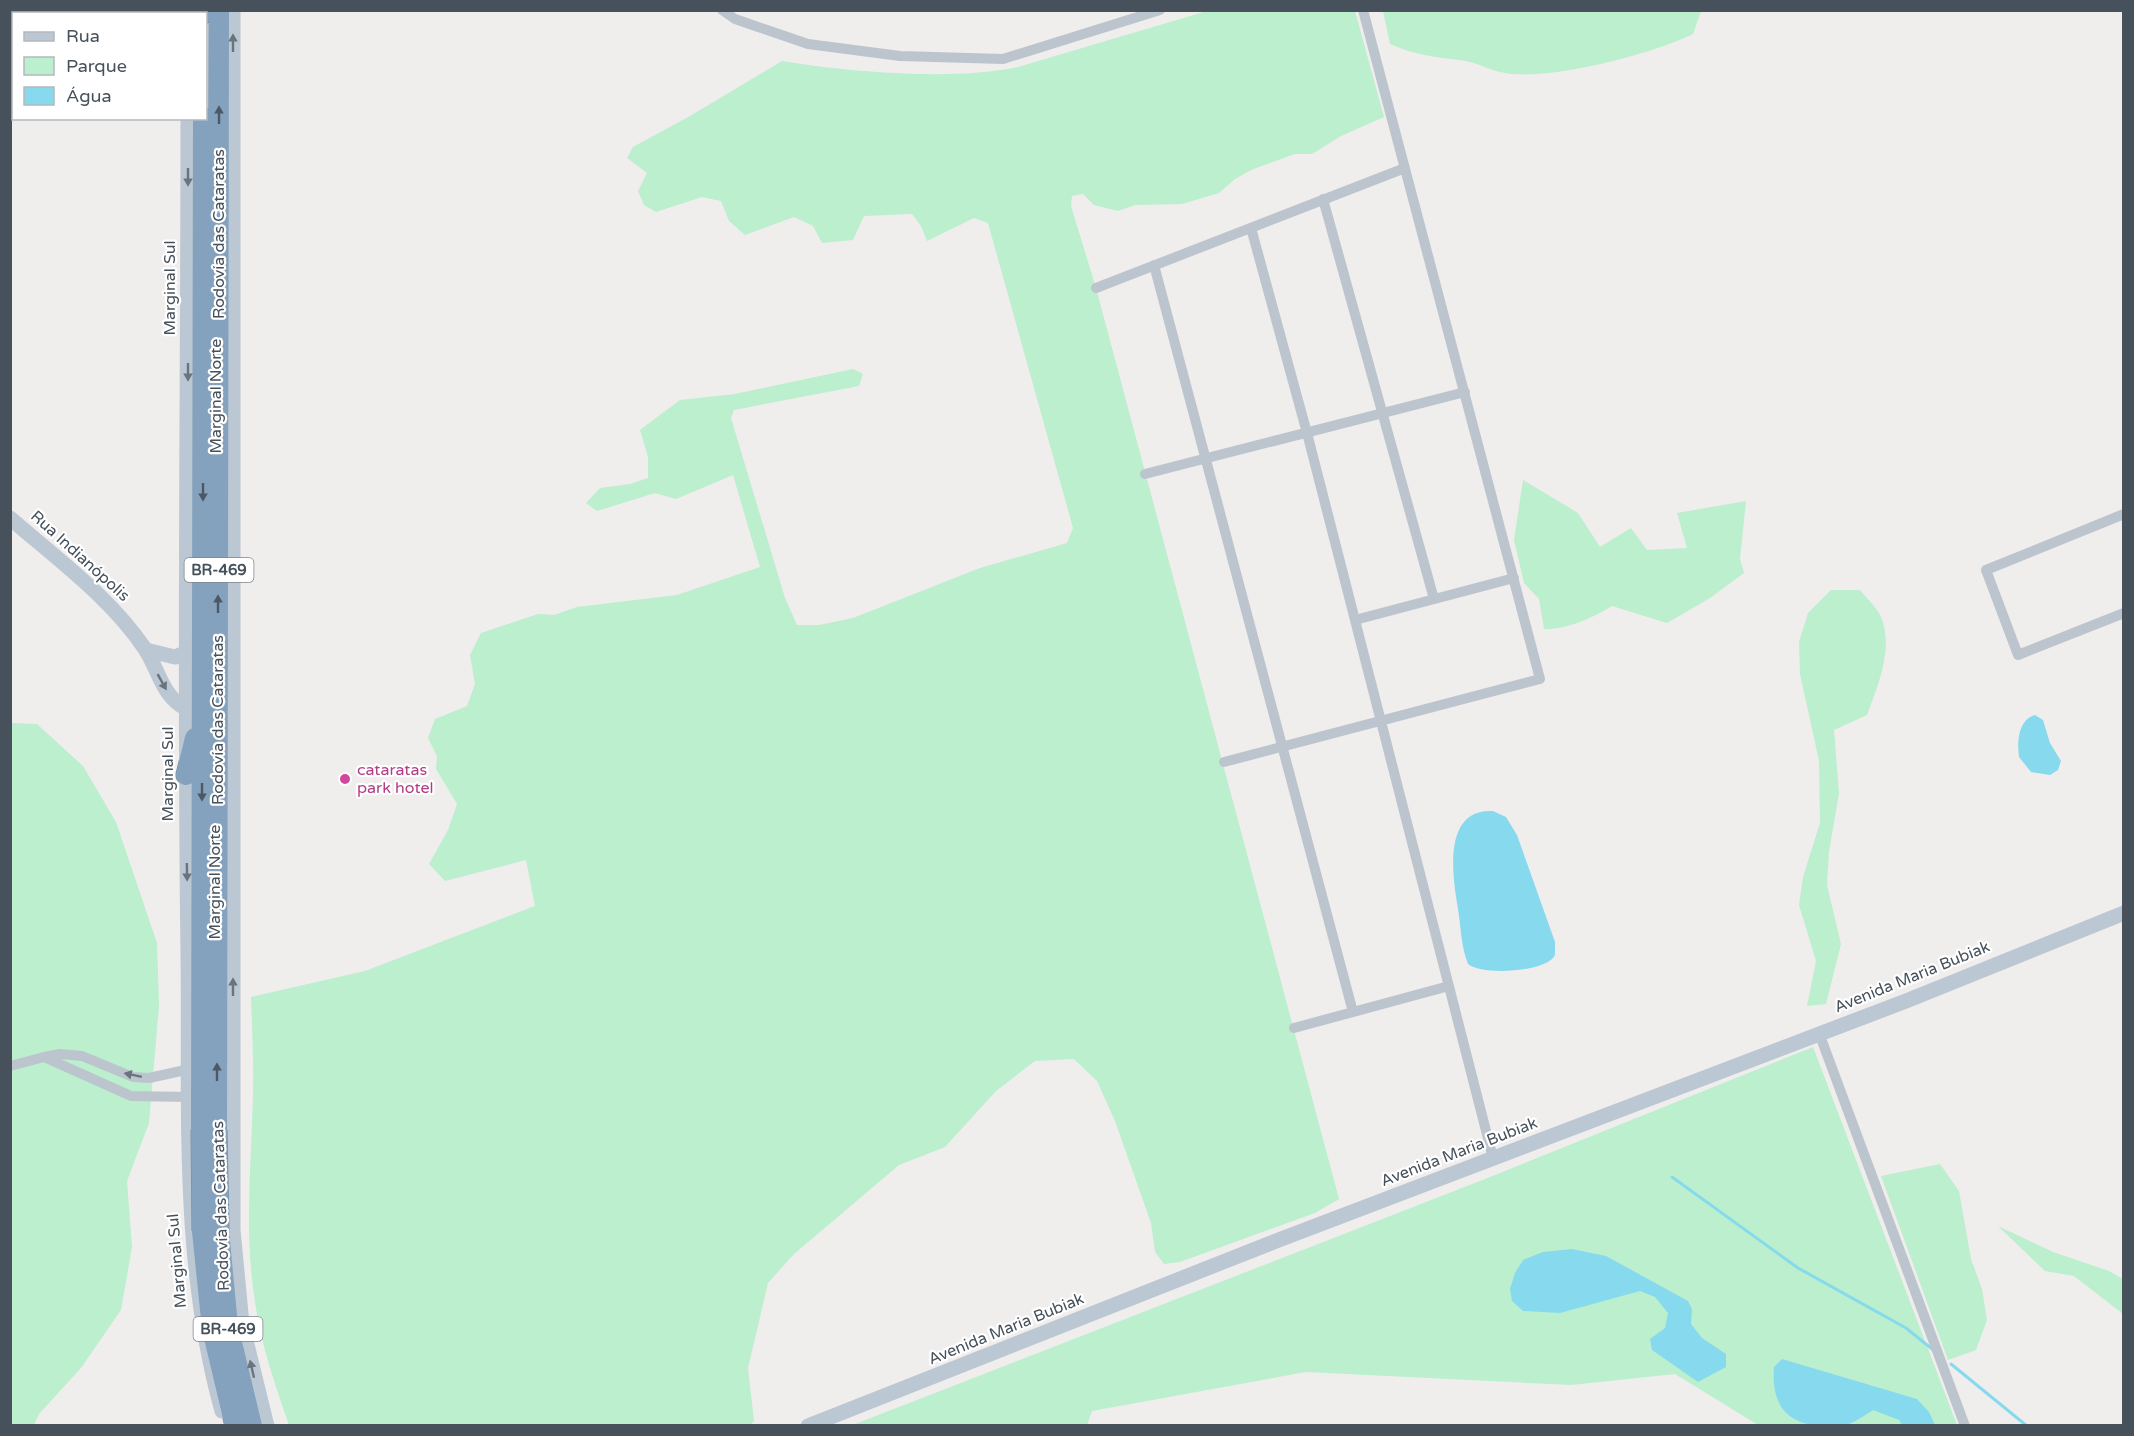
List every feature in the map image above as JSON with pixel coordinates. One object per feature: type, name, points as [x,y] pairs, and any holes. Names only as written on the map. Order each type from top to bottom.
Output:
[{"type":"highway","name":"Rodovía das Cataratas","points":[[209,1130],[218,640],[219,10]]},
{"type":"highway","name":"Rodovía das Cataratas","points":[[203,120],[194,709],[209,1130],[212,1329],[235,1425]]},
{"type":"highway","points":[[218,640],[233,706]]},
{"type":"highway","points":[[186,775],[194,709]]},
{"type":"highway","name":"Rodovía das Cataratas","points":[[211,1230],[228,1326],[252,1425]]},
{"type":"street","name":"Marginal Norte","points":[[233,10],[233,1212],[236,1277],[242,1324],[267,1425]]},
{"type":"street","points":[[722,10],[735,19],[808,44],[900,56],[1003,59],[1160,10]]},
{"type":"street","points":[[1224,762],[1540,679],[1363,10]]},
{"type":"street","name":"Marginal Sul","points":[[188,120],[189,457],[185,653],[194,709]]},
{"type":"street","points":[[1096,288],[1405,168]]},
{"type":"street","points":[[1323,200],[1434,599]]},
{"type":"street","points":[[1251,228],[1355,620],[1493,1158]]},
{"type":"street","points":[[1154,266],[1353,1012]]},
{"type":"street","points":[[1145,474],[1465,392]]},
{"type":"street","points":[[2124,514],[1986,570],[2018,655],[2124,614]]},
{"type":"street","name":"Rua Indianópolis","points":[[10,518],[114,609],[146,650],[173,702],[194,709]]},
{"type":"street","points":[[1355,620],[1514,578]]},
{"type":"street","points":[[146,650],[175,657],[185,653]]},
{"type":"street","name":"Marginal Sul","points":[[186,775],[190,1212],[193,1260],[201,1319],[226,1425]]},
{"type":"street","name":"Avenida Maria Bubiak","points":[[808,1425],[2124,913]]},
{"type":"street","points":[[1294,1028],[1449,986]]},
{"type":"street","points":[[1819,1033],[1965,1425]]},
{"type":"street","points":[[10,1066],[60,1054],[82,1056],[133,1077],[148,1078],[190,1069]]},
{"type":"street","points":[[44,1057],[131,1096],[189,1097]]},
{"type":"street","points":[[189,1150],[232,1151]]},
{"type":"street","points":[[190,1212],[233,1212]]},
{"type":"green space","points":[[1383,10],[1701,11],[1693,34],[1653,50],[1600,64],[1548,73],[1524,74],[1505,73],[1466,61],[1418,54],[1390,44]]},
{"type":"green space","points":[[1207,11],[1355,11],[1384,117],[1341,136],[1312,154],[1295,154],[1251,170],[1235,179],[1219,193],[1182,204],[1135,205],[1118,211],[1094,205],[1083,194],[1072,196],[1071,206],[1096,288],[1339,1199],[1315,1213],[1180,1262],[1164,1264],[1155,1252],[1151,1223],[1115,1121],[1097,1081],[1074,1059],[1035,1061],[996,1091],[945,1147],[899,1165],[794,1254],[768,1283],[748,1368],[754,1421],[750,1425],[289,1425],[265,1349],[252,1276],[249,1225],[253,1085],[251,997],[365,971],[535,906],[526,860],[445,881],[429,864],[448,830],[457,804],[436,769],[437,756],[428,738],[435,719],[467,706],[475,684],[470,655],[481,633],[538,614],[554,615],[577,607],[677,595],[760,567],[733,475],[676,499],[655,493],[597,511],[586,503],[600,488],[630,484],[648,478],[648,457],[640,430],[680,400],[735,394],[853,369],[863,374],[859,386],[734,410],[731,418],[785,598],[797,625],[819,625],[853,618],[980,568],[1067,543],[1073,528],[988,223],[974,218],[927,241],[921,226],[912,214],[864,216],[853,240],[822,243],[813,226],[794,217],[745,235],[729,221],[721,201],[702,197],[656,212],[644,205],[638,191],[647,173],[627,158],[633,147],[782,61],[838,69],[900,73],[963,74],[992,71],[1018,67]]},
{"type":"green space","points":[[1523,480],[1578,513],[1600,547],[1631,528],[1647,550],[1687,548],[1677,513],[1746,501],[1740,559],[1744,573],[1710,598],[1667,623],[1612,606],[1579,622],[1561,628],[1544,629],[1539,599],[1524,583],[1514,540]]},
{"type":"green space","points":[[1831,590],[1860,590],[1881,617],[1886,641],[1880,679],[1867,715],[1834,730],[1839,793],[1829,852],[1827,885],[1841,944],[1826,1004],[1807,1006],[1816,961],[1799,905],[1803,877],[1820,823],[1819,761],[1800,674],[1799,642],[1808,613]]},
{"type":"green space","points":[[11,723],[37,724],[83,766],[116,822],[157,943],[159,1005],[149,1123],[127,1181],[132,1247],[121,1310],[81,1368],[39,1414],[34,1425],[11,1426]]},
{"type":"green space","points":[[1813,1047],[1957,1425],[1758,1425],[1675,1374],[1571,1385],[1306,1372],[1092,1411],[1087,1425],[850,1426],[1480,1181]]},
{"type":"green space","points":[[1940,1164],[1959,1191],[1971,1259],[1982,1289],[1987,1320],[1976,1350],[1948,1360],[1881,1176]]},
{"type":"green space","points":[[1998,1226],[2053,1252],[2109,1271],[2123,1279],[2123,1314],[2074,1276],[2045,1271]]},
{"type":"water","points":[[2035,715],[2043,720],[2050,743],[2061,761],[2058,770],[2050,775],[2031,772],[2019,757],[2020,732],[2025,722]]},
{"type":"water","points":[[1493,811],[1506,817],[1517,835],[1555,942],[1555,955],[1550,961],[1540,965],[1500,971],[1475,968],[1468,964],[1454,881],[1454,848],[1458,833],[1465,821],[1476,813]]},
{"type":"water","points":[[1572,1249],[1606,1256],[1688,1301],[1692,1309],[1691,1324],[1702,1338],[1726,1354],[1726,1367],[1698,1382],[1652,1350],[1650,1339],[1665,1328],[1668,1313],[1655,1297],[1640,1291],[1560,1313],[1523,1311],[1512,1301],[1510,1289],[1515,1273],[1523,1260],[1543,1252]]},
{"type":"water","points":[[1782,1359],[1917,1399],[1929,1412],[1935,1425],[1902,1425],[1899,1420],[1873,1410],[1843,1426],[1812,1425],[1801,1422],[1784,1410],[1775,1392],[1774,1367]]},
{"type":"waterway","points":[[1672,1177],[1798,1268],[1906,1328],[1932,1349]]},
{"type":"waterway","points":[[1951,1364],[2027,1426]]},
{"type":"place","name":"cataratas park hotel","points":[[345,779]]}]
